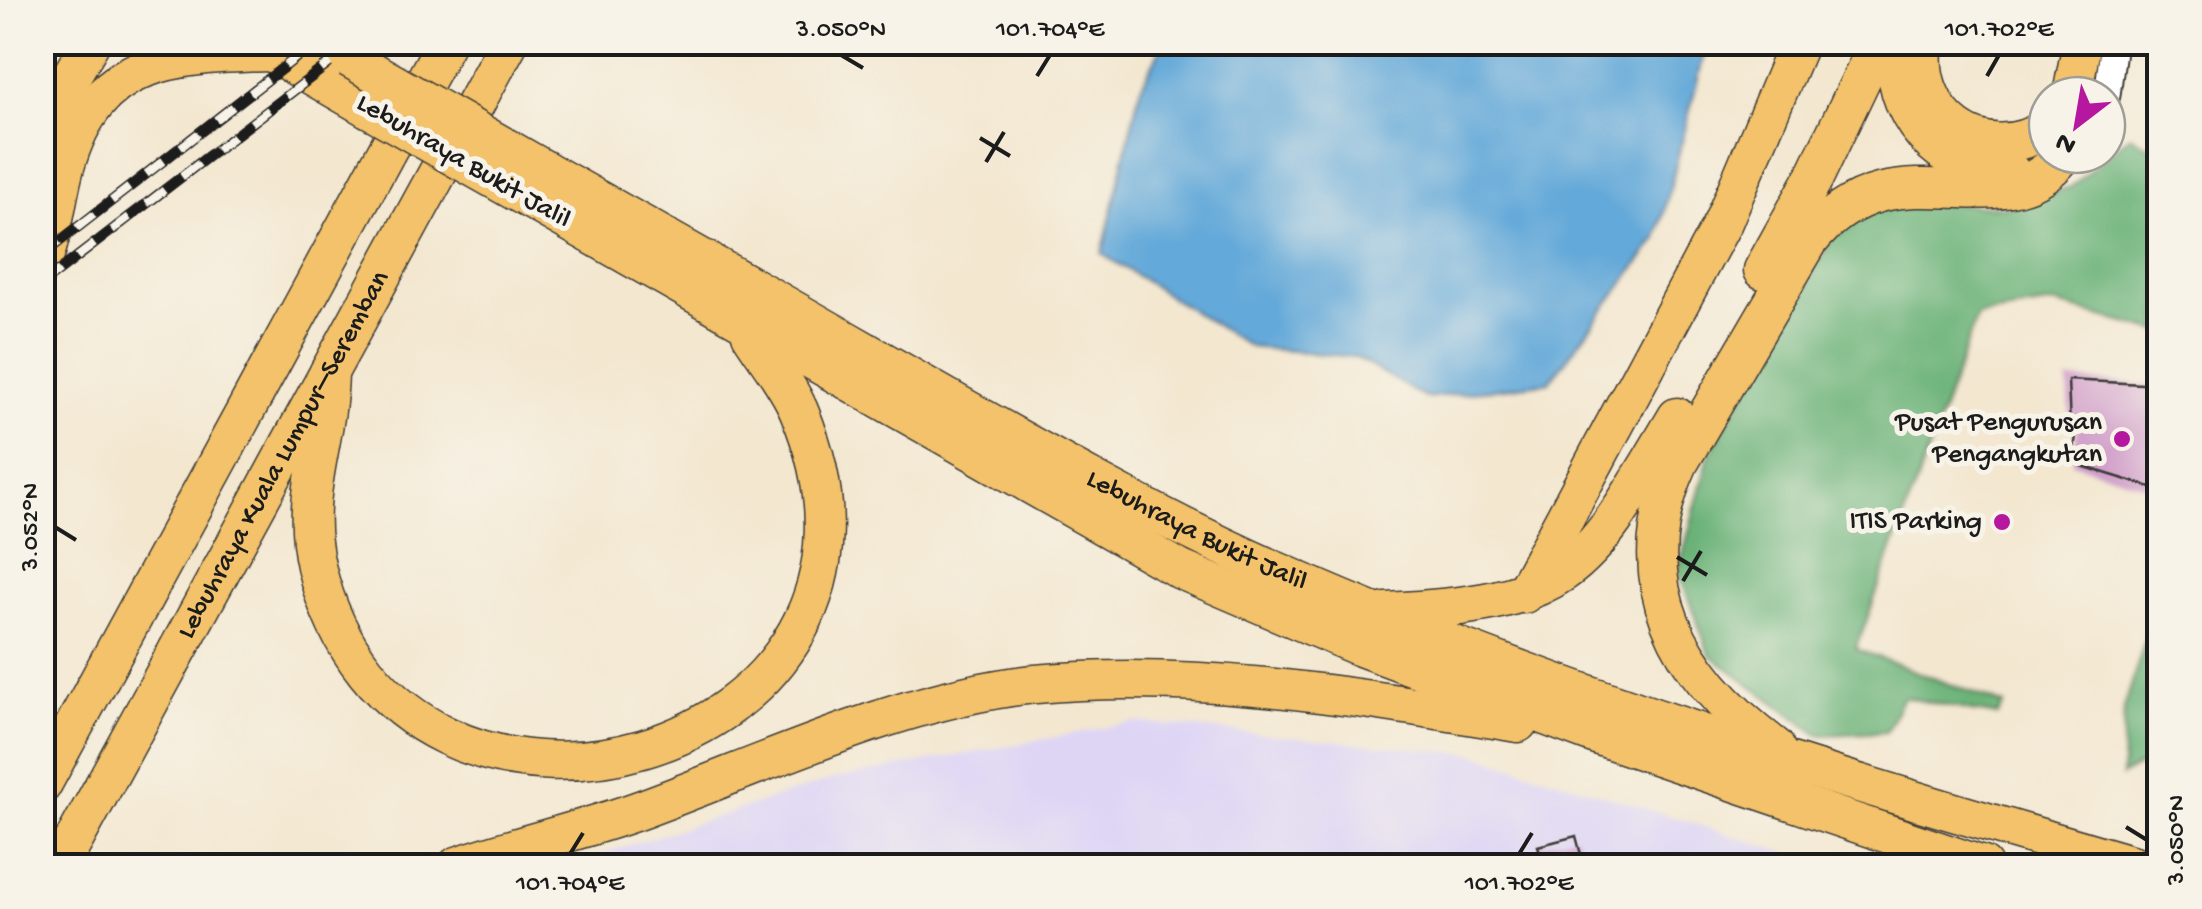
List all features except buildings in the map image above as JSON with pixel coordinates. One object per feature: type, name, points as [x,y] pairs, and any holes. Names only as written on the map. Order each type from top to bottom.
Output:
[{"type":"highway","points":[[64,87],[72,42]]},
{"type":"highway","points":[[42,126],[91,42]]},
{"type":"highway","name":"Lebuhraya Kuala Lumpur–Seremban","points":[[42,785],[446,42]]},
{"type":"highway","name":"Lebuhraya Kuala Lumpur–Seremban","points":[[60,866],[509,42]]},
{"type":"highway","points":[[1524,594],[1730,208],[1799,42]]},
{"type":"highway","points":[[1373,612],[1461,607],[1524,594],[1574,566],[1622,510],[1814,178],[1880,42]]},
{"type":"highway","points":[[1897,42],[1898,91],[1907,112],[1930,143],[1963,163],[2004,172],[2027,171]]},
{"type":"highway","points":[[1924,42],[1924,81],[1936,109],[1952,126],[1992,144],[2027,143]]},
{"type":"highway","points":[[2079,75],[2082,42]]},
{"type":"highway","points":[[42,264],[71,148],[84,116],[106,90],[143,66],[262,47]]},
{"type":"highway","name":"Lebuhraya Bukit Jalil","points":[[262,47],[334,62],[537,184],[1128,500],[1373,612],[1798,765],[2138,866]]},
{"type":"highway","points":[[1798,765],[1754,731],[1706,684],[1674,637],[1658,574],[1660,523],[1669,484],[1809,240],[1836,212],[1866,194],[1898,187],[2012,186],[2038,175]]},
{"type":"highway","name":"Lebuhraya Bukit Jalil","points":[[537,184],[744,323],[1181,570],[1358,646],[1599,736],[1983,866]]},
{"type":"highway","points":[[329,372],[328,407],[308,511],[322,589],[342,642],[388,701],[408,717],[474,753],[524,764],[594,764],[689,738],[730,714],[765,680],[807,610],[822,555],[816,472],[799,410],[744,323]]},
{"type":"highway","points":[[457,866],[636,812],[901,715],[1032,684],[1208,680],[1298,688],[1599,736]]},
{"type":"highway","points":[[42,741],[82,712]]},
{"type":"street","points":[[2109,75],[2114,42]]},
{"type":"shaded area","points":[[1134,722],[1475,754],[1828,866],[565,866],[834,779]]},
{"type":"green space","points":[[2130,135],[2159,153],[2159,332],[2054,304],[1977,316],[1856,649],[2004,705],[1997,716],[1903,697],[1886,732],[1819,735],[1710,655],[1678,572],[1709,455],[1839,226],[1898,200],[2005,207],[2071,187],[2085,175],[2127,175]]},
{"type":"green space","points":[[2159,596],[2159,753],[2122,776],[2124,709]]},
{"type":"water","points":[[1164,42],[1707,43],[1657,239],[1549,382],[1425,398],[1355,357],[1250,347],[1102,254],[1140,89]]},
{"type":"railway","points":[[42,255],[316,42]]},
{"type":"railway","points":[[42,284],[357,42]]},
{"type":"place","name":"Pusat Pengurusan Pengangkutan","points":[[2122,439]]},
{"type":"place","name":"ITIS Parking","points":[[2002,522]]}]
